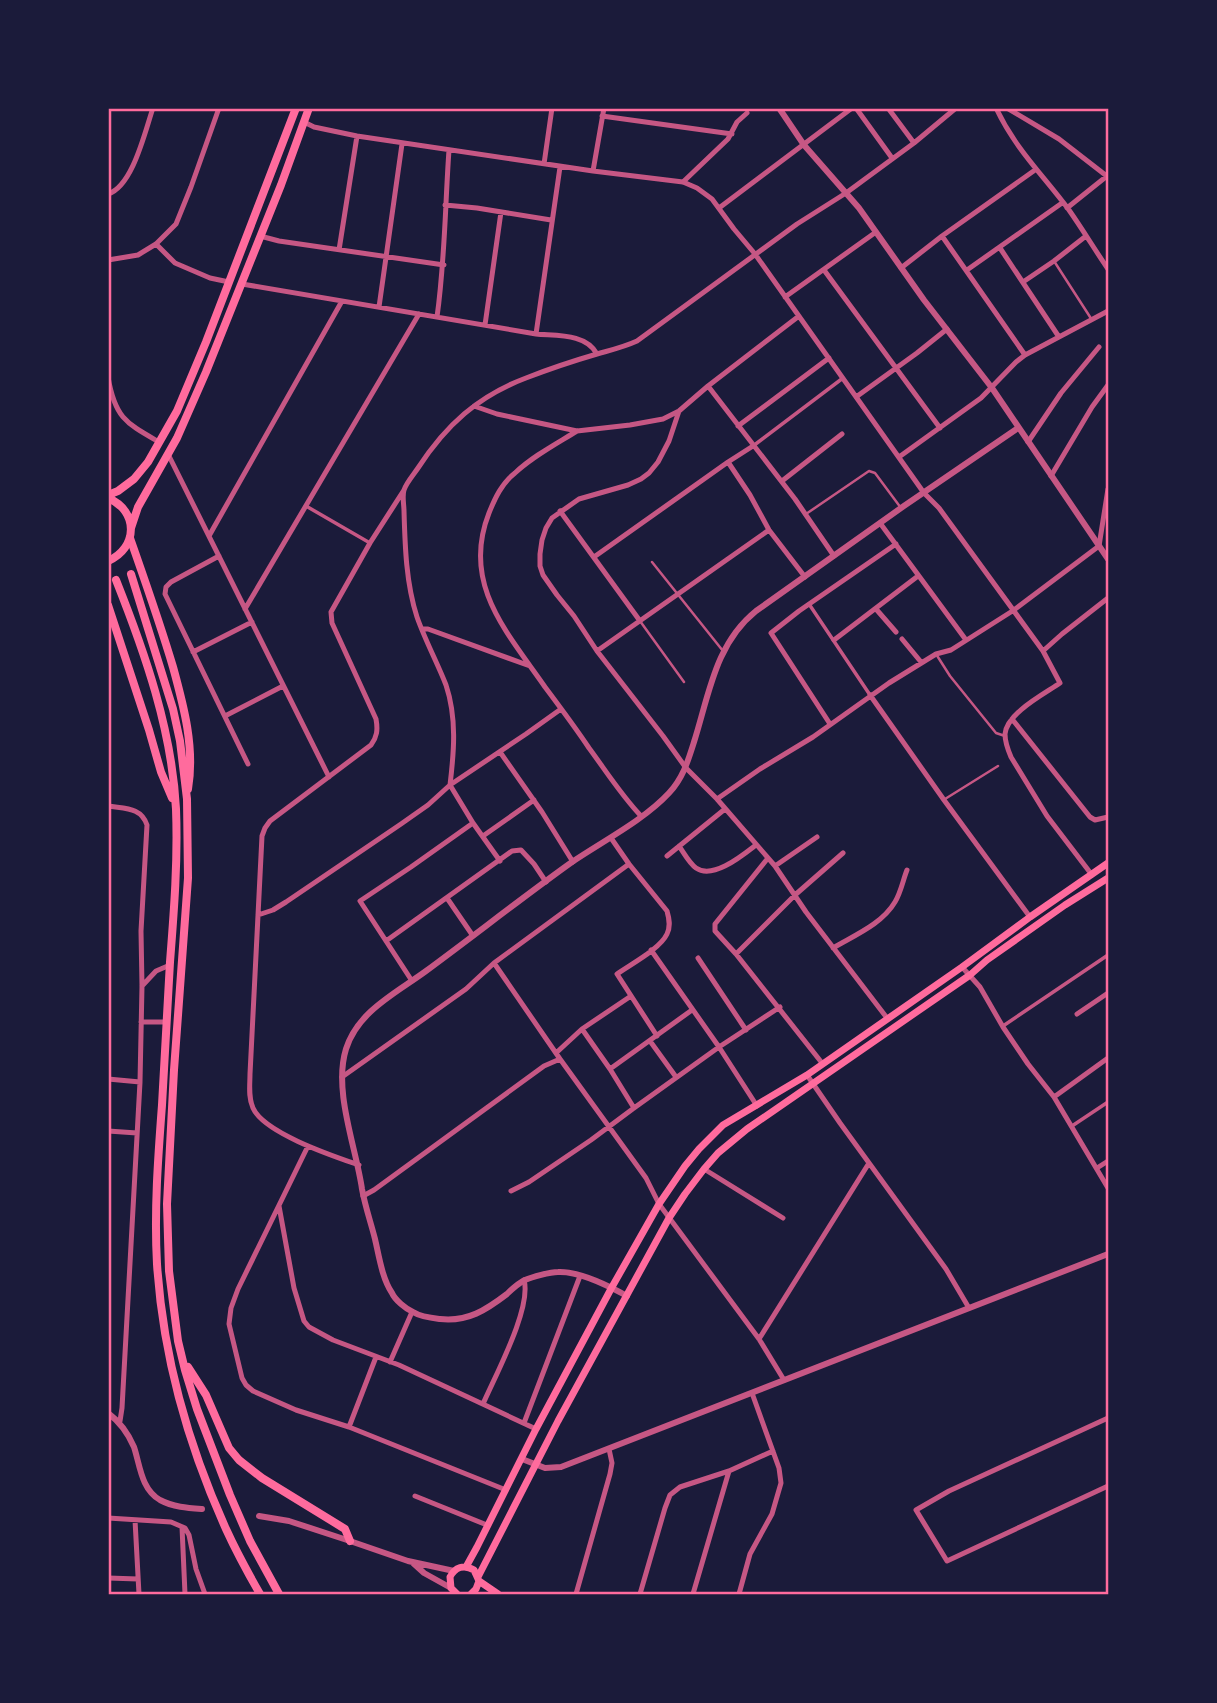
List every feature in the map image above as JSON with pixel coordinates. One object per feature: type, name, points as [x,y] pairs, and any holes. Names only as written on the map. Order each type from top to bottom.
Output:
[{"type":"main road","points":[[131,528],[125,511],[108,496],[134,479],[148,462],[177,411],[296,108]]},
{"type":"main road","points":[[108,561],[120,555],[126,547],[138,507],[177,438],[242,284],[309,108]]},
{"type":"main road","points":[[130,538],[160,621],[186,712],[191,775],[187,799]]},
{"type":"main road","points":[[131,574],[173,709],[187,799],[188,878],[167,1204],[169,1271],[181,1355],[197,1409],[230,1494],[250,1541],[279,1594]]},
{"type":"main road","points":[[116,580],[159,706],[167,741],[176,808],[176,878],[156,1225],[157,1265],[165,1332],[176,1390],[212,1495],[226,1530],[260,1594]]},
{"type":"main road","points":[[108,605],[161,772],[176,808]]},
{"type":"main road","points":[[466,1567],[536,1429],[659,1204],[685,1166],[712,1136],[723,1125],[807,1075],[1108,863]]},
{"type":"main road","points":[[471,1594],[476,1589],[478,1579],[558,1421],[670,1218],[685,1194],[718,1153],[747,1129],[970,975],[1065,905],[1108,878]]},
{"type":"main road","points":[[181,1355],[206,1395],[229,1448],[239,1460],[262,1478],[345,1529],[350,1541]]},
{"type":"main road","points":[[457,1594],[451,1588],[450,1577],[454,1571],[466,1567],[474,1570],[478,1579],[498,1594]]},
{"type":"street","points":[[108,194],[114,193],[131,170],[153,108]]},
{"type":"street","points":[[108,260],[138,255],[156,244],[176,224],[219,108]]},
{"type":"street","points":[[593,172],[604,108]]},
{"type":"street","points":[[719,208],[854,108],[892,158]]},
{"type":"street","points":[[888,108],[914,143]]},
{"type":"street","points":[[359,1165],[308,1146],[260,1118],[251,1101],[250,1074],[262,836],[270,821],[371,745],[378,731],[376,719],[332,623],[332,608],[370,542],[435,443],[474,405],[513,383],[637,341],[797,224],[846,193],[956,108]]},
{"type":"street","points":[[996,108],[1009,134],[1065,205],[1108,269]]},
{"type":"street","points":[[967,270],[1108,176],[1059,139],[1007,108]]},
{"type":"street","points":[[544,164],[551,109]]},
{"type":"street","points":[[781,109],[804,145],[846,193],[992,388],[1108,558]]},
{"type":"street","points":[[683,182],[732,134],[737,122],[747,113]]},
{"type":"street","points":[[602,116],[732,134]]},
{"type":"street","points":[[304,122],[314,127],[402,144],[593,172],[683,182],[712,199],[755,254],[924,493],[939,508],[1043,651],[1060,684],[1012,719],[1005,736],[1010,757],[1031,791],[1092,875]]},
{"type":"street","points":[[339,250],[357,136]]},
{"type":"street","points":[[379,307],[402,144]]},
{"type":"street","points":[[437,317],[444,265],[449,150]]},
{"type":"street","points":[[536,334],[560,167]]},
{"type":"street","points":[[901,268],[1035,170]]},
{"type":"street","points":[[445,205],[551,220]]},
{"type":"street","points":[[485,325],[501,212]]},
{"type":"street","points":[[785,297],[876,232]]},
{"type":"street","points":[[260,236],[444,265]]},
{"type":"street","points":[[942,236],[1025,355]]},
{"type":"street","points":[[1023,282],[1086,236]]},
{"type":"street","points":[[156,244],[175,263],[210,278],[229,282]]},
{"type":"street","points":[[1000,248],[1059,337]]},
{"type":"street","points":[[824,270],[940,428]]},
{"type":"street","points":[[242,284],[583,340],[592,345],[597,354]]},
{"type":"street","points":[[209,536],[342,301]]},
{"type":"street","points":[[899,457],[970,407],[1025,355],[1108,311]]},
{"type":"street","points":[[246,609],[419,314]]},
{"type":"street","points":[[474,405],[497,414],[577,431],[650,423],[679,411],[799,316]]},
{"type":"street","points":[[856,397],[947,328]]},
{"type":"street","points":[[1028,442],[1061,393],[1099,347]]},
{"type":"street","points":[[738,426],[828,358]]},
{"type":"street","points":[[108,377],[114,404],[120,414],[132,426],[160,443]]},
{"type":"street","points":[[594,557],[753,446],[843,378]]},
{"type":"street","points":[[1051,476],[1108,385]]},
{"type":"street","points":[[708,386],[782,481],[834,556]]},
{"type":"street","points":[[679,411],[669,441],[649,474],[628,485],[586,496],[552,518],[542,540],[540,566],[543,575],[686,768],[717,799],[775,866],[887,1018]]},
{"type":"street","points":[[627,1296],[612,1287],[580,1276],[557,1272],[524,1280],[488,1308],[463,1319],[427,1318],[412,1312],[392,1294],[363,1196],[359,1165],[342,1091],[346,1049],[370,1011],[573,862],[651,810],[671,792],[686,768],[723,651],[751,615],[1018,428]]},
{"type":"street","points":[[577,431],[514,473],[502,486],[483,530],[480,545],[482,578],[494,610],[530,666],[622,794],[641,816]]},
{"type":"street","points":[[782,481],[842,434]]},
{"type":"street","points":[[168,454],[329,777]]},
{"type":"street","points":[[728,462],[769,530],[805,577]]},
{"type":"street","points":[[404,490],[408,578],[417,617],[451,704],[453,758],[450,785],[499,860]]},
{"type":"street","points":[[717,799],[921,662],[951,650],[1014,610],[1099,546],[1108,493]]},
{"type":"street","points":[[306,506],[370,542]]},
{"type":"street","points":[[561,511],[639,621]]},
{"type":"street","points":[[880,523],[966,640]]},
{"type":"street","points":[[597,651],[769,530]]},
{"type":"street","points":[[830,724],[771,633],[895,544]]},
{"type":"street","points":[[219,556],[171,582],[165,590],[166,597],[248,764]]},
{"type":"street","points":[[834,640],[918,576]]},
{"type":"street","points":[[1043,651],[1108,598]]},
{"type":"street","points":[[809,604],[944,800],[1030,916]]},
{"type":"street","points":[[876,609],[896,632]]},
{"type":"street","points":[[193,652],[251,622]]},
{"type":"street","points":[[422,629],[530,666]]},
{"type":"street","points":[[902,639],[921,662]]},
{"type":"street","points":[[225,716],[283,686]]},
{"type":"street","points":[[258,915],[286,902],[401,824],[450,785],[561,709]]},
{"type":"street","points":[[1012,719],[1090,817],[1095,820],[1108,817]]},
{"type":"street","points":[[500,752],[573,862]]},
{"type":"street","points":[[483,836],[534,800]]},
{"type":"street","points":[[108,806],[138,811],[147,825],[141,930],[140,1082],[120,1421]]},
{"type":"street","points":[[667,856],[725,809]]},
{"type":"street","points":[[412,981],[360,901],[473,823]]},
{"type":"street","points":[[775,866],[817,837]]},
{"type":"street","points":[[611,838],[667,911],[669,926],[662,942],[617,974],[657,1036]]},
{"type":"street","points":[[680,846],[694,867],[701,871],[721,868],[756,845]]},
{"type":"street","points":[[386,941],[512,851],[521,850],[546,882]]},
{"type":"street","points":[[736,954],[795,895],[843,853]]},
{"type":"street","points":[[768,858],[715,924],[715,931],[780,1007],[822,1063]]},
{"type":"street","points":[[342,1077],[466,989],[494,964],[629,864]]},
{"type":"street","points":[[833,948],[873,924],[890,910],[897,900],[906,870]]},
{"type":"street","points":[[447,898],[473,936]]},
{"type":"street","points":[[651,950],[757,1106]]},
{"type":"street","points":[[1003,1027],[1108,955]]},
{"type":"street","points":[[698,958],[746,1030]]},
{"type":"street","points":[[494,964],[646,1178],[659,1204],[759,1339],[784,1380]]},
{"type":"street","points":[[142,986],[156,971],[170,965]]},
{"type":"street","points":[[962,967],[980,988],[1028,1064],[1054,1097],[1108,1188]]},
{"type":"street","points":[[1077,1014],[1108,993]]},
{"type":"street","points":[[363,1196],[558,1056],[582,1030],[631,996]]},
{"type":"street","points":[[511,1191],[591,1140],[676,1077],[780,1007]]},
{"type":"street","points":[[610,1069],[692,1010]]},
{"type":"street","points":[[141,1022],[167,1022]]},
{"type":"street","points":[[582,1030],[634,1108]]},
{"type":"street","points":[[650,1041],[676,1077]]},
{"type":"street","points":[[1054,1097],[1108,1058]]},
{"type":"street","points":[[807,1075],[946,1269],[969,1308]]},
{"type":"street","points":[[108,1079],[140,1082]]},
{"type":"street","points":[[1071,1126],[1108,1102]]},
{"type":"street","points":[[108,1131],[137,1133]]},
{"type":"street","points":[[308,1146],[231,1308],[229,1324],[246,1385],[296,1410],[349,1427],[506,1490]]},
{"type":"street","points":[[1097,1168],[1108,1161]]},
{"type":"street","points":[[759,1339],[869,1163]]},
{"type":"street","points":[[704,1169],[783,1218]]},
{"type":"street","points":[[279,1204],[294,1288],[303,1321],[316,1332],[333,1340],[390,1362],[536,1429]]},
{"type":"street","points":[[522,1459],[545,1468],[561,1467],[1108,1254]]},
{"type":"street","points":[[524,1423],[580,1276]]},
{"type":"street","points":[[483,1404],[519,1321],[526,1289],[524,1280]]},
{"type":"street","points":[[390,1362],[412,1312]]},
{"type":"street","points":[[349,1427],[376,1357]]},
{"type":"street","points":[[739,1594],[750,1554],[772,1514],[781,1483],[779,1468],[752,1393]]},
{"type":"street","points":[[108,1413],[120,1421],[133,1444],[145,1483],[155,1497],[176,1506],[202,1509]]},
{"type":"street","points":[[1108,1418],[949,1491],[916,1510],[947,1561],[1108,1486]]},
{"type":"street","points":[[576,1594],[610,1475],[609,1448]]},
{"type":"street","points":[[640,1594],[670,1495],[680,1487],[729,1471],[773,1451]]},
{"type":"street","points":[[693,1594],[729,1471]]},
{"type":"street","points":[[415,1496],[487,1525]]},
{"type":"street","points":[[259,1516],[289,1521],[412,1562],[454,1571]]},
{"type":"street","points":[[108,1518],[171,1522],[182,1527],[189,1535],[196,1569],[205,1594]]},
{"type":"street","points":[[135,1520],[139,1594]]},
{"type":"street","points":[[182,1527],[185,1594]]},
{"type":"street","points":[[412,1562],[424,1573],[451,1588]]},
{"type":"street","points":[[108,1577],[138,1579]]},
{"type":"lane","points":[[1054,261],[1092,320]]},
{"type":"lane","points":[[806,514],[869,471],[875,473],[901,508]]},
{"type":"lane","points":[[652,562],[723,651]]},
{"type":"lane","points":[[639,621],[684,682]]},
{"type":"lane","points":[[936,654],[950,676],[996,733],[1005,736]]},
{"type":"lane","points":[[944,800],[998,766]]}]
